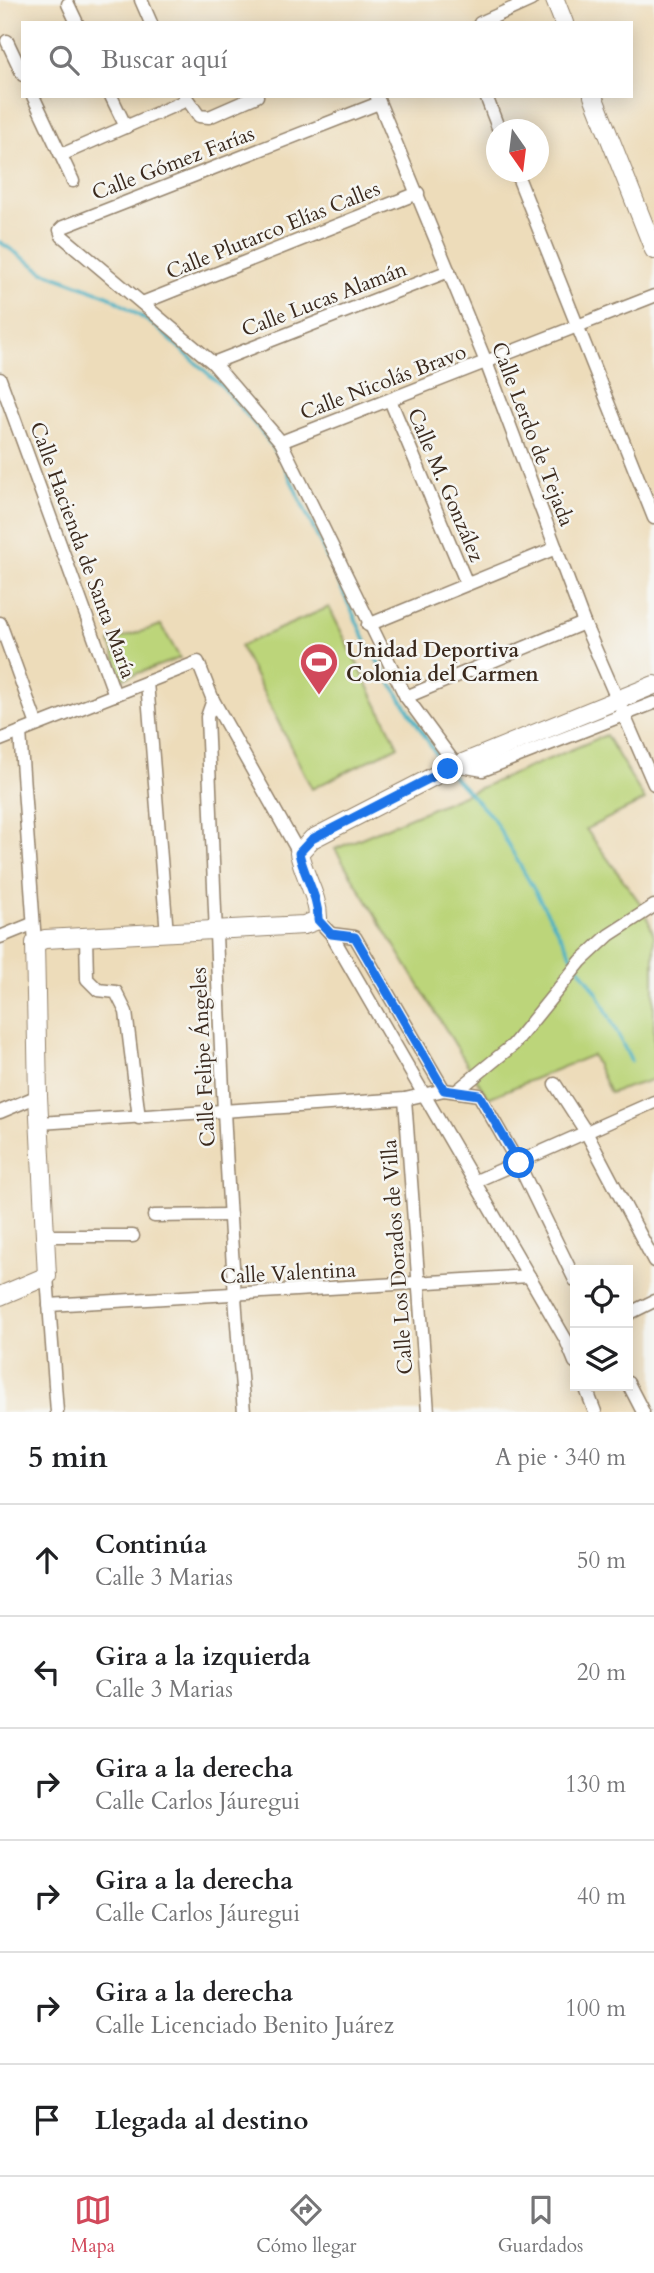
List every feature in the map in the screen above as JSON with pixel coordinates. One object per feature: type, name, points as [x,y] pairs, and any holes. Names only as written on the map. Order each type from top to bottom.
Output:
[{"type":"street","points":[[141,0],[150,21]]},
{"type":"street","points":[[484,21],[531,0]]},
{"type":"street","points":[[555,0],[563,21]]},
{"type":"street","points":[[68,4],[76,21]]},
{"type":"street","points":[[7,41],[21,71]]},
{"type":"street","points":[[34,98],[73,180]]},
{"type":"street","points":[[112,98],[126,127]]},
{"type":"street","points":[[61,155],[186,98],[199,116],[209,117],[252,98]]},
{"type":"street","points":[[487,98],[495,119]]},
{"type":"street","points":[[594,98],[654,250]]},
{"type":"street","name":"Calle Lerdo de Tejada","points":[[378,100],[486,362],[584,624],[654,784]]},
{"type":"street","name":"Calle Gómez Farías","points":[[142,303],[62,236],[60,230],[378,100]]},
{"type":"street","points":[[520,182],[654,518]]},
{"type":"street","name":"Calle Plutarco Elías Calles","points":[[142,303],[418,193]]},
{"type":"street","name":"Calle Lucas Alamán","points":[[213,363],[449,271]]},
{"type":"street","name":"Calle Nicolás Bravo","points":[[282,442],[654,296]]},
{"type":"street","points":[[142,303],[213,363],[282,442],[368,625],[406,697],[452,767]]},
{"type":"street","name":"Calle Hacienda de Santa María","points":[[0,379],[115,695]]},
{"type":"street","name":"Calle M. González","points":[[390,400],[467,584]]},
{"type":"street","points":[[368,625],[556,548]]},
{"type":"street","points":[[0,623],[37,725]]},
{"type":"street","points":[[406,697],[584,624]]},
{"type":"street","points":[[0,740],[198,662],[213,700],[299,853],[304,876],[318,904],[318,920],[331,934],[529,1276],[570,1338]]},
{"type":"street","points":[[147,682],[167,934]]},
{"type":"street","points":[[621,707],[654,685]]},
{"type":"street","name":"Calle Felipe Ángeles","points":[[213,700],[207,717],[216,931],[234,1295],[244,1412]]},
{"type":"street","points":[[299,853],[312,839],[452,767],[621,707],[654,703]]},
{"type":"street","points":[[20,733],[35,943],[38,1096],[57,1412]]},
{"type":"street","points":[[458,1090],[513,1045],[581,961],[609,934],[652,908],[654,924]]},
{"type":"street","points":[[35,943],[45,939],[304,925],[318,920]]},
{"type":"street","points":[[0,937],[32,924]]},
{"type":"street","points":[[331,934],[355,937],[444,1090]]},
{"type":"street","points":[[86,937],[87,979],[98,990],[116,992],[126,1012],[139,1118]]},
{"type":"street","points":[[555,1084],[586,1132],[654,1261]]},
{"type":"street","points":[[40,1123],[405,1099],[444,1090],[479,1095],[519,1163],[570,1270]]},
{"type":"street","points":[[0,1112],[38,1096]]},
{"type":"street","name":"Calle Los Dorados de Villa","points":[[405,1099],[428,1412]]},
{"type":"street","points":[[476,1181],[653,1104]]},
{"type":"street","points":[[155,1216],[230,1215]]},
{"type":"street","points":[[45,1236],[134,1236]]},
{"type":"street","points":[[0,1296],[47,1276]]},
{"type":"street","name":"Calle Valentina","points":[[49,1306],[529,1276]]},
{"type":"street","points":[[633,1312],[654,1301]]},
{"type":"street","points":[[587,1391],[596,1412]]},
{"type":"street","points":[[632,1391],[643,1412]]},
{"type":"green space","name":"Unidad Deportiva Colonia del Carmen","points":[[329,607],[398,746],[312,789],[240,646]]},
{"type":"green space","points":[[161,625],[180,658],[122,679],[110,642]]},
{"type":"green space","points":[[606,735],[645,800],[586,829],[643,907],[654,935],[654,1079],[610,1093],[592,1055],[488,1098],[335,849]]},
{"type":"waterway","points":[[0,242],[44,272],[109,296],[155,326],[224,388],[265,436],[284,465],[368,646],[443,765]]},
{"type":"waterway","points":[[450,773],[493,818],[575,961]]},
{"type":"waterway","points":[[579,967],[598,994],[631,1061]]},
{"type":"place","name":"Unidad Deportiva Colonia del Carmen","points":[[319,696]]},
{"type":"route","points":[[448,769],[312,839],[299,853],[304,876],[318,904],[318,920],[331,934],[355,937],[444,1090],[479,1095],[519,1163]]}]
